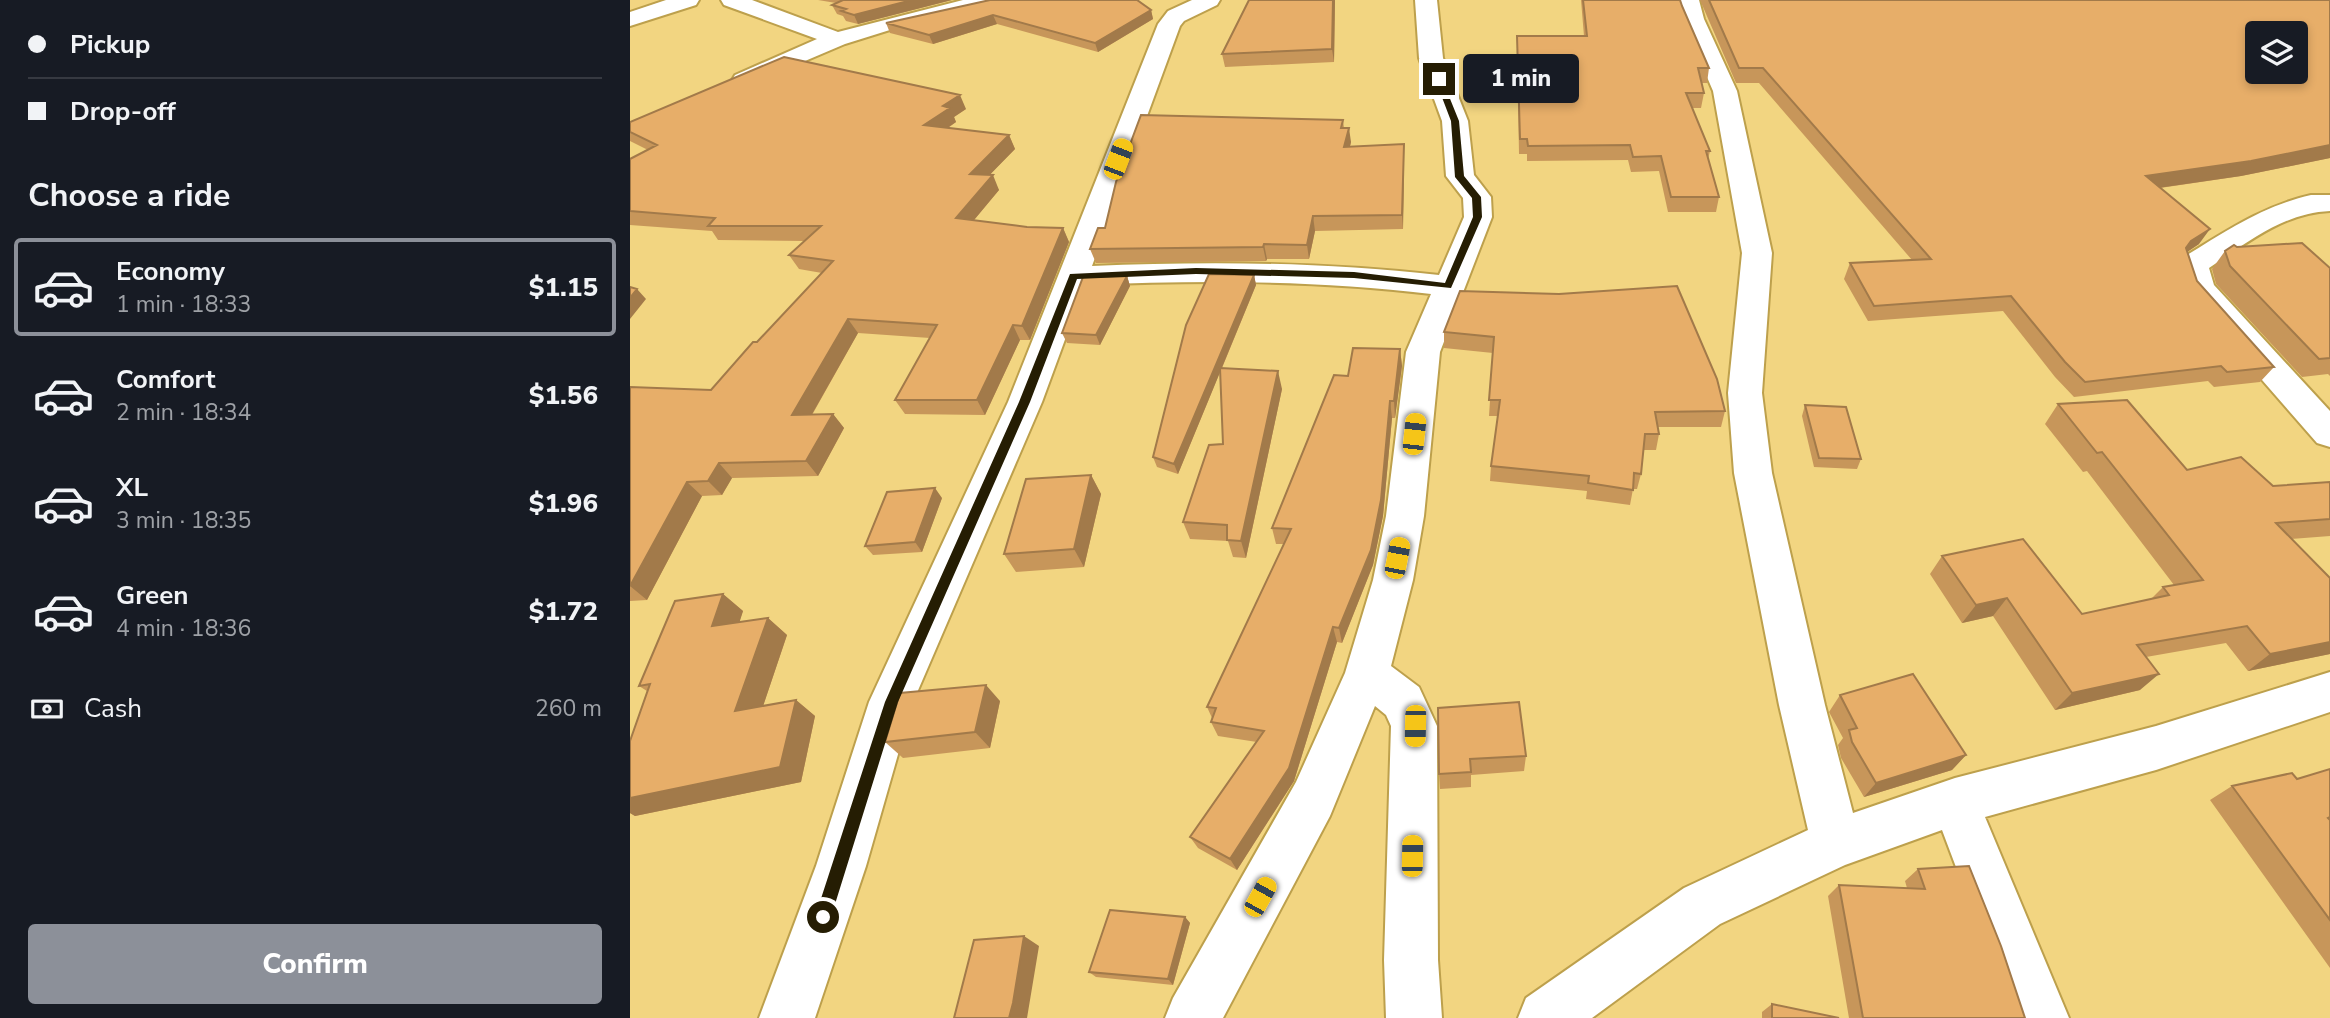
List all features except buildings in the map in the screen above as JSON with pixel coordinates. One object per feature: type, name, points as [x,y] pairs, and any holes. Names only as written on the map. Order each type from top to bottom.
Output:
[{"type":"street","points":[[630,19],[688,0]]},
{"type":"street","points":[[732,0],[837,39]]},
{"type":"street","points":[[724,88],[837,39],[887,24],[992,0]]},
{"type":"street","points":[[787,1018],[841,866],[891,702],[1025,402],[1169,24],[1176,16],[1209,0]]},
{"type":"street","points":[[1193,1018],[1313,799],[1367,673],[1393,580],[1405,516],[1423,352],[1478,217],[1476,197],[1460,177],[1455,121],[1431,58],[1426,0]]},
{"type":"street","points":[[1688,0],[1693,19],[1725,91],[1757,253],[1745,393],[1753,473],[1802,705],[1836,843]]},
{"type":"street","points":[[2330,202],[2314,202],[2284,209],[2193,265],[2199,288],[2330,434]]},
{"type":"street","points":[[1074,276],[1196,271],[1354,275],[1448,286]]},
{"type":"street","points":[[1367,673],[1403,701],[1415,726],[1411,960],[1414,1018]]},
{"type":"street","points":[[1546,1018],[1702,906],[1836,843],[1955,802],[2156,748],[2330,692]]},
{"type":"street","points":[[1955,802],[2041,1018]]},
{"type":"route","points":[[823,917],[891,702],[1025,402],[1074,276],[1196,271],[1354,275],[1448,286],[1478,217],[1476,197],[1460,177],[1455,121],[1439,79]]}]
